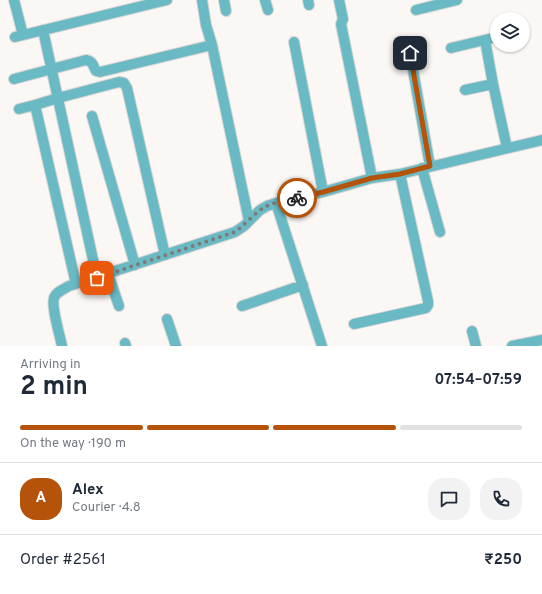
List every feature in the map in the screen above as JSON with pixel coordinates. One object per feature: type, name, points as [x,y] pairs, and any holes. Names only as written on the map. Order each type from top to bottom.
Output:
[{"type":"street","points":[[14,0],[19,36],[167,0]]},
{"type":"street","points":[[202,0],[206,25],[212,45],[249,221]]},
{"type":"street","points":[[224,0],[226,11]]},
{"type":"street","points":[[339,0],[343,19],[341,24],[372,178]]},
{"type":"street","points":[[416,10],[457,0]]},
{"type":"street","points":[[43,30],[97,278]]},
{"type":"street","points":[[451,48],[490,39]]},
{"type":"street","points":[[485,40],[507,148]]},
{"type":"street","points":[[294,42],[323,192]]},
{"type":"street","points":[[14,79],[86,60],[92,62],[96,71],[100,72],[212,45]]},
{"type":"street","points":[[410,53],[426,167],[440,232]]},
{"type":"street","points":[[19,109],[119,82],[124,83],[127,88],[165,255]]},
{"type":"street","points":[[465,90],[493,84]]},
{"type":"street","points":[[35,105],[76,284]]},
{"type":"street","points":[[92,116],[135,265]]},
{"type":"street","points":[[62,346],[53,308],[54,298],[59,292],[69,286],[235,232],[260,210],[276,203],[372,178],[400,174],[542,140]]},
{"type":"street","points":[[354,324],[426,308],[428,305],[400,174]]},
{"type":"street","points":[[276,203],[322,346]]},
{"type":"street","points":[[108,274],[119,306]]},
{"type":"street","points":[[242,306],[302,285]]},
{"type":"street","points":[[167,319],[176,346]]},
{"type":"street","points":[[472,331],[476,346]]},
{"type":"street","points":[[512,346],[542,340]]},
{"type":"way so far","points":[[97,278],[235,232],[244,226],[260,210],[267,206],[297,198]]},
{"type":"route","points":[[297,198],[372,178],[400,174],[430,166],[410,53]]}]
